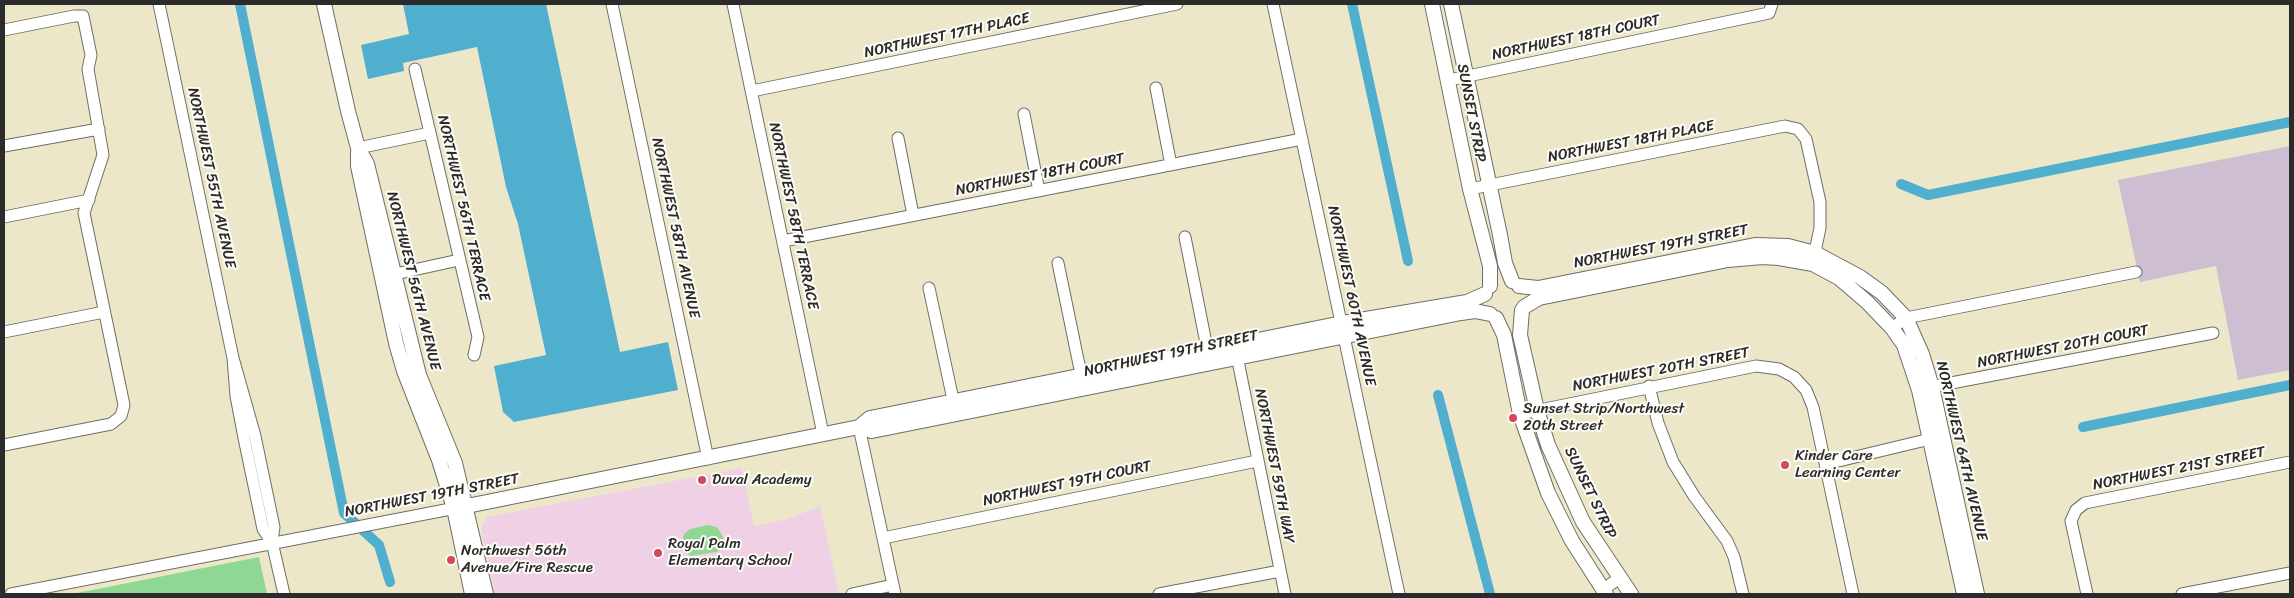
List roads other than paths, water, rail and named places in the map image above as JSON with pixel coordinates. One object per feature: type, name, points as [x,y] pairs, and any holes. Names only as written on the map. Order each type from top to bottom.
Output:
[{"type":"street","name":"NORTHWEST 55TH AVENUE","points":[[159,4],[233,358],[257,445],[274,527],[272,542],[284,594]]},
{"type":"street","name":"NORTHWEST 56TH AVENUE","points":[[324,4],[338,71],[358,148],[367,164],[388,276],[419,375],[455,463],[472,594]]},
{"type":"street","name":"NORTHWEST 58TH AVENUE","points":[[612,4],[708,459]]},
{"type":"street","name":"NORTHWEST 58TH TERRACE","points":[[733,4],[823,434]]},
{"type":"street","name":"NORTHWEST 17TH PLACE","points":[[752,92],[1177,4]]},
{"type":"street","name":"NORTHWEST 60TH AVENUE","points":[[1273,4],[1399,594]]},
{"type":"street","name":"SUNSET STRIP","points":[[1432,4],[1470,189],[1490,266],[1488,290]]},
{"type":"street","name":"SUNSET STRIP","points":[[1451,4],[1490,185],[1504,263],[1516,283]]},
{"type":"street","name":"NORTHWEST 18TH COURT","points":[[1449,80],[1770,8]]},
{"type":"street","points":[[4,30],[82,16],[91,56],[88,69],[104,155],[84,213],[124,405],[121,416],[111,424],[4,445]]},
{"type":"street","name":"NORTHWEST 56TH TERRACE","points":[[415,69],[478,337],[474,355]]},
{"type":"street","points":[[1156,88],[1171,165]]},
{"type":"street","points":[[1024,114],[1039,191]]},
{"type":"street","name":"NORTHWEST 18TH PLACE","points":[[1470,189],[1785,126],[1798,129],[1806,139],[1820,202],[1820,228],[1814,259]]},
{"type":"street","points":[[4,146],[99,129]]},
{"type":"street","points":[[358,148],[430,133]]},
{"type":"street","points":[[898,138],[913,215]]},
{"type":"street","name":"NORTHWEST 18TH COURT","points":[[783,240],[1302,139]]},
{"type":"street","points":[[4,217],[89,200]]},
{"type":"street","points":[[1185,237],[1209,356]]},
{"type":"street","name":"NORTHWEST 19TH STREET","points":[[1516,283],[1538,288],[1755,245],[1788,246],[1814,259],[1860,276],[1882,293],[1906,318]]},
{"type":"street","name":"NORTHWEST 19TH STREET","points":[[1523,309],[1539,298],[1728,260],[1762,257],[1814,259],[1867,302],[1892,328]]},
{"type":"street","points":[[388,276],[459,260]]},
{"type":"street","points":[[1058,263],[1082,382]]},
{"type":"street","points":[[1892,328],[1906,318],[2136,272]]},
{"type":"street","points":[[1493,316],[1509,319],[1523,309],[1524,293],[1516,283],[1502,279],[1488,290],[1485,306],[1504,335],[1520,414],[1548,493],[1572,541],[1605,592],[1619,578]]},
{"type":"street","points":[[929,288],[955,408]]},
{"type":"street","name":"NORTHWEST 19TH STREET","points":[[11,594],[708,459],[859,427],[872,431],[955,408],[1467,302],[1488,290]]},
{"type":"street","name":"SUNSET STRIP","points":[[1523,309],[1520,335],[1537,410],[1548,446],[1582,522],[1630,594]]},
{"type":"street","name":"NORTHWEST 19TH STREET","points":[[1343,329],[1475,311],[1493,316]]},
{"type":"street","points":[[4,332],[104,312]]},
{"type":"street","name":"NORTHWEST 64TH AVENUE","points":[[1906,318],[1922,354],[1930,440],[1964,594]]},
{"type":"street","name":"NORTHWEST 64TH AVENUE","points":[[1892,328],[1904,345],[1925,388],[1977,594]]},
{"type":"street","name":"NORTHWEST 20TH COURT","points":[[1925,388],[2213,333]]},
{"type":"street","name":"NORTHWEST 59TH WAY","points":[[1236,350],[1285,594]]},
{"type":"street","name":"NORTHWEST 20TH STREET","points":[[1520,414],[1649,386],[1756,366],[1779,369],[1794,377],[1806,390],[1813,407],[1826,464]]},
{"type":"street","points":[[1649,386],[1658,423],[1673,462],[1694,496],[1727,541],[1734,557],[1743,594]]},
{"type":"street","points":[[852,594],[894,590],[859,427]]},
{"type":"street","points":[[1853,594],[1826,464],[1930,440]]},
{"type":"street","name":"NORTHWEST 19TH COURT","points":[[883,538],[1257,460]]},
{"type":"street","name":"NORTHWEST 21ST STREET","points":[[2087,594],[2072,521],[2076,510],[2085,502],[2290,462]]},
{"type":"street","name":"NORTHWEST 56TH AVENUE","points":[[460,507],[486,594]]},
{"type":"street","points":[[1159,594],[1280,571]]},
{"type":"street","points":[[2182,594],[2290,573]]},
{"type":"water","points":[[403,4],[546,4],[620,352],[668,342],[678,390],[514,422],[503,412],[494,366],[546,355],[518,224],[506,187],[477,47],[403,63],[404,71],[368,79],[361,45],[409,34]]},
{"type":"waterway","points":[[240,4],[344,513],[379,545],[390,582]]},
{"type":"waterway","points":[[1352,4],[1408,261]]},
{"type":"waterway","points":[[1901,184],[1928,195],[2290,122]]},
{"type":"waterway","points":[[2083,427],[2290,385]]},
{"type":"waterway","points":[[1438,395],[1490,594]]},
{"type":"place","name":"Sunset Strip/Northwest 20th Street","points":[[1513,418]]},
{"type":"place","name":"Kinder Care Learning Center","points":[[1785,465]]},
{"type":"place","name":"Duval Academy","points":[[702,480]]},
{"type":"place","name":"Royal Palm Elementary School","points":[[658,553]]},
{"type":"place","name":"Northwest 56th Avenue/Fire Rescue","points":[[451,560]]}]
